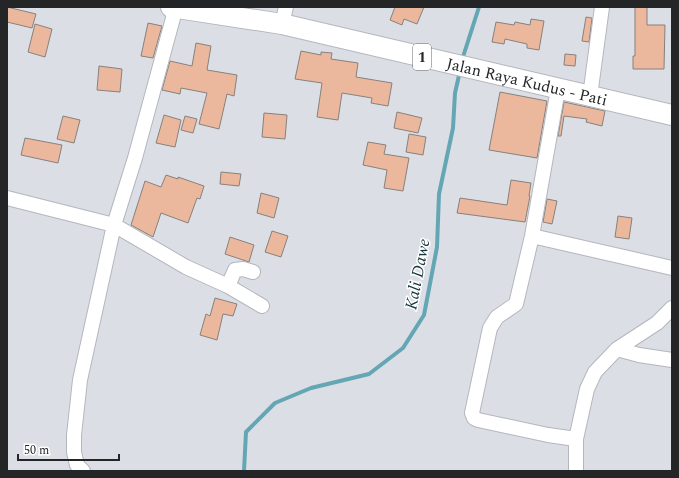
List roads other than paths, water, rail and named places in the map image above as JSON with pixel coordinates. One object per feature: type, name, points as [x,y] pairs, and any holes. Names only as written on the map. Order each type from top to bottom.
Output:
[{"type":"highway","name":"Jalan Raya Kudus - Pati","points":[[174,7],[284,16],[558,89],[672,114]]},
{"type":"street","points":[[83,471],[77,465],[74,452],[74,435],[80,380],[114,225],[135,158],[174,7]]},
{"type":"street","points":[[590,96],[602,7]]},
{"type":"street","points":[[558,89],[532,236],[516,304],[497,317],[490,328],[472,415],[478,420],[548,435],[576,439]]},
{"type":"street","points":[[7,198],[114,225],[186,268],[228,286],[262,306]]},
{"type":"street","points":[[532,236],[672,268]]},
{"type":"street","points":[[228,286],[235,270],[243,269],[253,272]]},
{"type":"street","points":[[576,471],[576,439],[587,389],[595,372],[617,349],[657,323],[672,308]]},
{"type":"street","points":[[617,349],[639,355],[672,360]]},
{"type":"waterway","name":"Kali Dawe","points":[[462,60],[479,7]]},
{"type":"waterway","name":"Kali Dawe","points":[[244,471],[246,432],[275,403],[311,388],[369,374],[403,348],[424,315],[437,247],[439,194],[453,128],[455,93],[460,71]]}]
